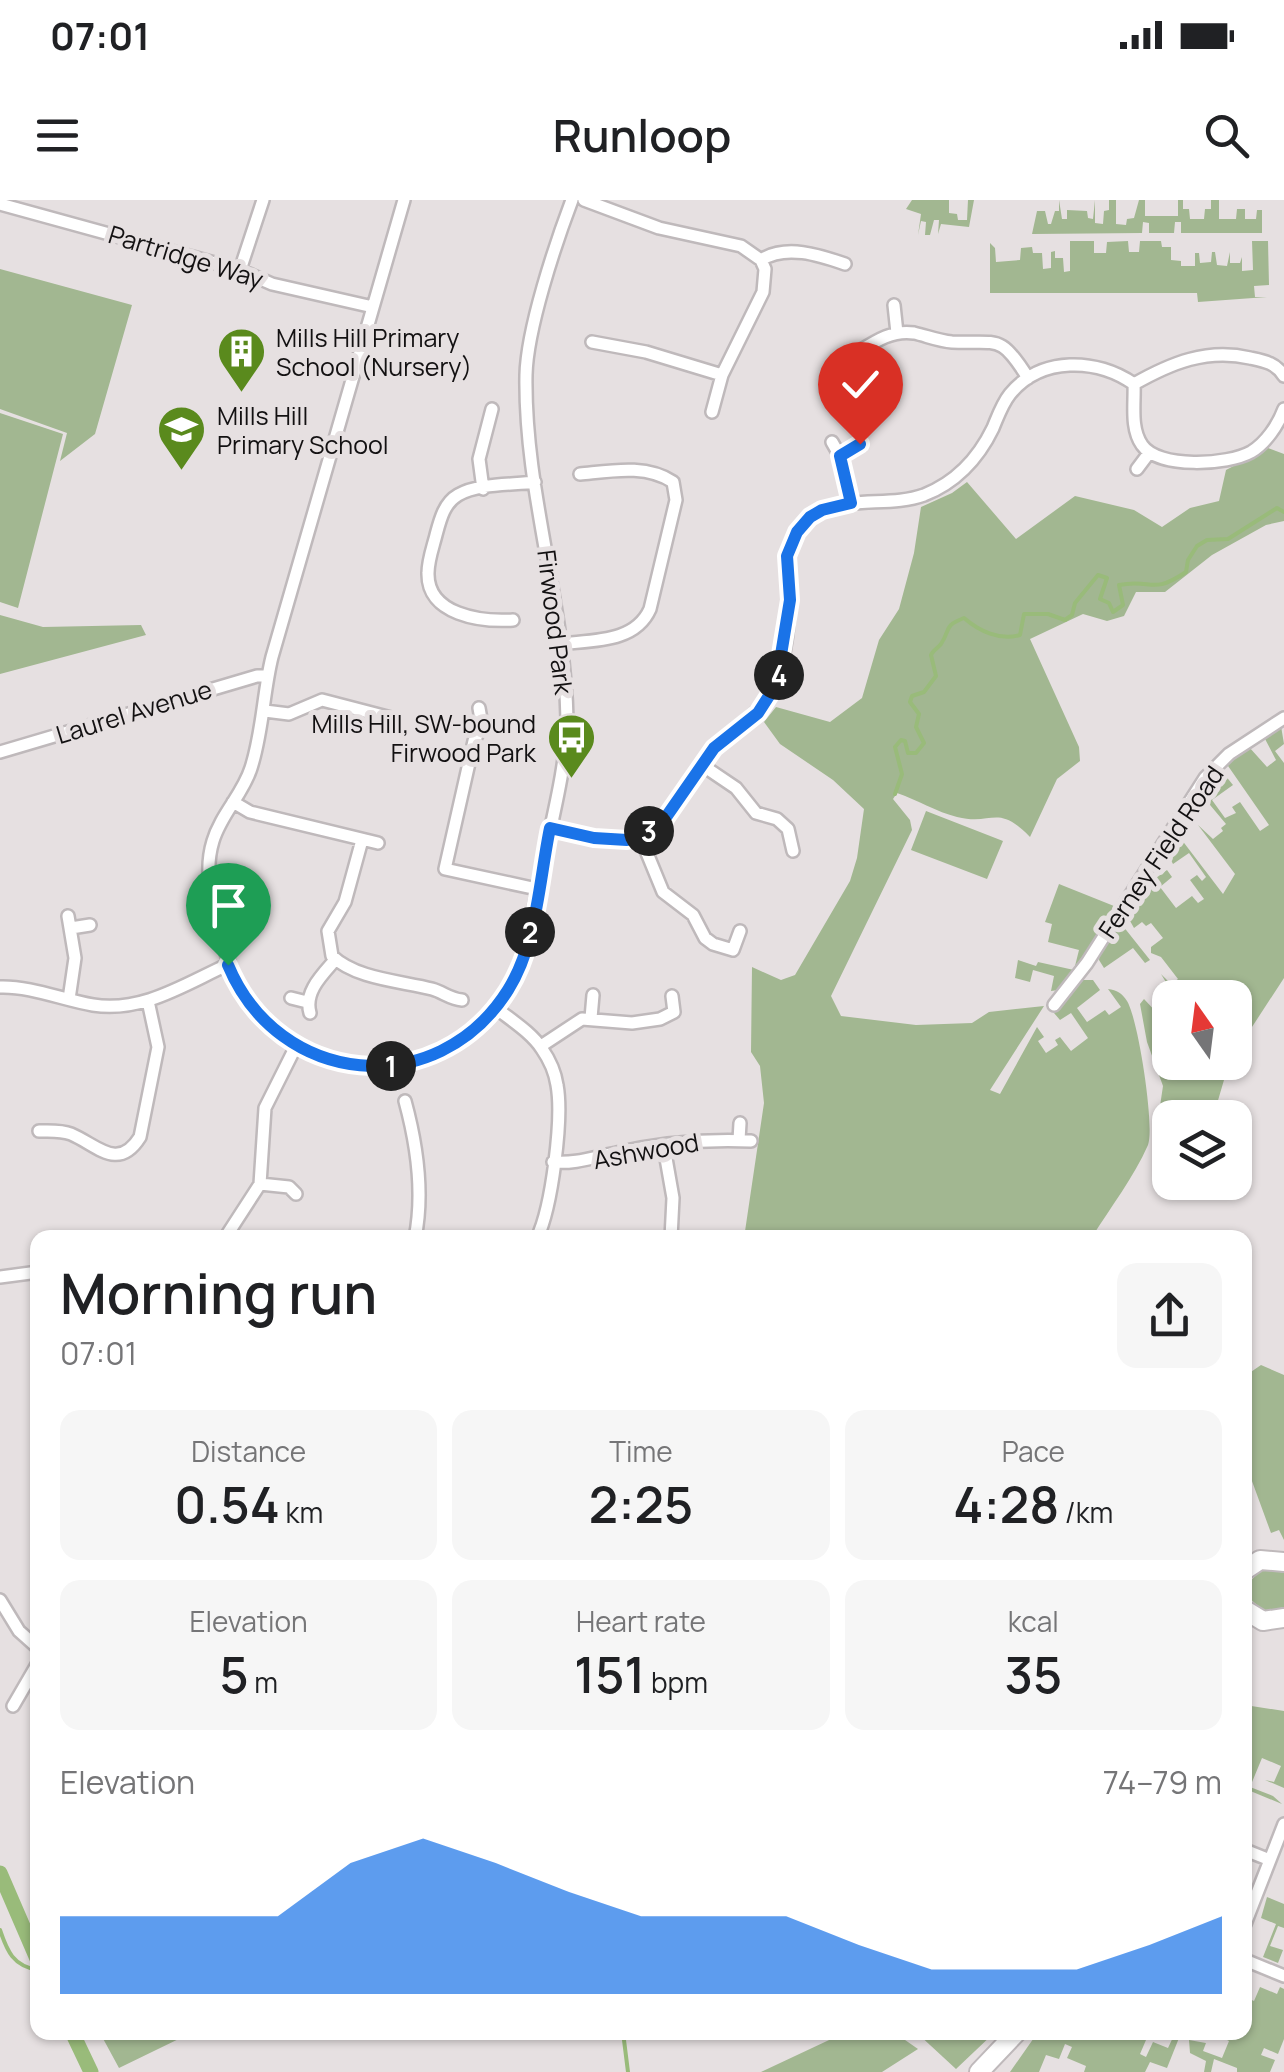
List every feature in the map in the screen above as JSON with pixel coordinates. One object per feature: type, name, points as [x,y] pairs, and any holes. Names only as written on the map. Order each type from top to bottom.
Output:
[{"type":"street","points":[[240,270],[263,200]]},
{"type":"street","name":"Firwood Park","points":[[404,200],[268,676],[265,711],[251,767],[212,842],[208,870],[228,965],[258,1015],[296,1046],[350,1065],[394,1066],[450,1048],[496,1008],[524,956],[567,724],[560,644],[535,482],[527,408],[527,361],[550,266],[572,200]]},
{"type":"street","points":[[584,200],[659,228],[741,246],[761,260],[765,282],[759,305],[722,375],[712,412]]},
{"type":"street","name":"Partridge Way","points":[[0,204],[240,270],[272,284],[373,307]]},
{"type":"street","points":[[761,260],[791,251],[845,264]]},
{"type":"street","points":[[894,306],[897,333]]},
{"type":"street","points":[[850,357],[873,352],[897,333],[914,333],[941,341],[994,341],[1010,353],[1028,378]]},
{"type":"street","points":[[592,342],[646,352],[722,375]]},
{"type":"street","points":[[1134,384],[1175,363],[1217,353],[1264,361],[1283,373]]},
{"type":"street","points":[[550,828],[614,840],[640,836],[664,820],[714,748],[758,713],[776,685],[789,612],[787,556],[797,532],[810,517],[851,503],[921,496],[960,475],[985,444],[1009,395],[1028,378],[1060,366],[1095,364],[1134,384]]},
{"type":"street","points":[[1134,384],[1136,435],[1149,453],[1176,461],[1236,458],[1254,450],[1284,409]]},
{"type":"street","points":[[483,489],[479,459],[492,409]]},
{"type":"street","points":[[832,442],[840,456],[851,503]]},
{"type":"street","points":[[840,456],[860,444]]},
{"type":"street","points":[[1137,469],[1149,453]]},
{"type":"street","points":[[560,644],[624,635],[637,628],[650,608],[676,500],[674,482],[655,474],[629,470],[580,474]]},
{"type":"street","points":[[512,620],[458,614],[440,602],[429,583],[428,568],[445,508],[461,493],[535,482]]},
{"type":"street","points":[[641,574],[656,577]]},
{"type":"street","name":"Laurel Avenue","points":[[0,752],[257,676],[268,676]]},
{"type":"street","points":[[372,712],[376,699]]},
{"type":"street","points":[[265,711],[290,714],[322,700],[395,719]]},
{"type":"street","points":[[444,869],[474,741],[482,725],[479,708]]},
{"type":"street","name":"Ferney Field Road","points":[[1054,1005],[1087,963],[1205,778],[1230,754],[1284,718]]},
{"type":"street","points":[[482,725],[494,730]]},
{"type":"street","points":[[702,764],[736,788],[756,812],[777,819],[788,828],[793,851]]},
{"type":"street","points":[[233,802],[250,812],[378,843]]},
{"type":"street","points":[[788,828],[801,825]]},
{"type":"street","points":[[640,836],[663,892],[694,916],[713,944],[748,958]]},
{"type":"street","points":[[362,840],[345,902],[328,932],[336,960],[398,983],[437,990],[448,998],[462,1000]]},
{"type":"street","points":[[430,866],[537,889]]},
{"type":"street","points":[[69,1000],[75,958],[69,922],[90,924]]},
{"type":"street","points":[[733,950],[740,931]]},
{"type":"street","points":[[291,998],[308,1008],[320,978],[336,960]]},
{"type":"street","points":[[0,987],[121,1006],[148,1001],[228,965]]},
{"type":"street","points":[[591,1018],[593,996]]},
{"type":"street","points":[[541,1046],[574,1023],[591,1018],[632,1023],[679,1016],[672,996]]},
{"type":"street","points":[[442,1013],[448,998]]},
{"type":"street","points":[[39,1131],[61,1131],[108,1154],[128,1151],[134,1145],[140,1136],[158,1047],[148,1001]]},
{"type":"street","points":[[496,1008],[541,1046],[558,1087],[553,1162],[540,1230]]},
{"type":"street","points":[[230,1230],[260,1184],[265,1108],[296,1046]]},
{"type":"street","points":[[405,1101],[418,1161],[416,1230]]},
{"type":"street","points":[[409,1115],[425,1112]]},
{"type":"street","name":"Ashwood","points":[[553,1162],[584,1162],[698,1140],[745,1141],[740,1123]]},
{"type":"street","points":[[664,1147],[673,1198],[671,1230]]},
{"type":"street","points":[[260,1184],[292,1185]]},
{"type":"street","points":[[0,1277],[30,1273]]},
{"type":"street","points":[[1252,1565],[1260,1560],[1284,1562]]},
{"type":"street","points":[[0,1600],[30,1640]]},
{"type":"street","points":[[1252,1619],[1270,1622],[1284,1618]]},
{"type":"street","points":[[14,1706],[30,1677]]},
{"type":"street","points":[[11,1680],[24,1687]]},
{"type":"street","points":[[1252,1906],[1284,1824]]},
{"type":"street","points":[[1252,1853],[1270,1860]]},
{"type":"street","points":[[1252,1963],[1284,1976]]},
{"type":"street","points":[[979,2072],[1009,2040]]},
{"type":"green space","points":[[912,200],[949,200],[949,213],[957,214],[958,220],[967,220],[968,200],[974,200],[969,227],[941,224],[938,234],[939,220],[934,220],[930,235],[925,235],[926,222],[921,221],[918,235],[921,214],[906,209]]},
{"type":"green space","points":[[1059,200],[1062,219],[1067,219],[1067,210],[1087,211],[1088,218],[1093,219],[1095,200],[1095,223],[1103,224],[1109,200],[1116,200],[1116,224],[1126,225],[1127,219],[1134,218],[1139,200],[1145,200],[1145,216],[1178,216],[1178,200],[1183,200],[1183,209],[1189,209],[1190,219],[1204,219],[1205,209],[1211,209],[1211,200],[1219,200],[1219,219],[1236,219],[1237,209],[1245,209],[1245,219],[1256,219],[1257,210],[1262,210],[1262,233],[1181,233],[1181,222],[1175,222],[1174,233],[1149,233],[1149,223],[1143,222],[1142,233],[1032,234],[1037,211],[1045,211],[1051,224],[1055,211],[1059,211]]},
{"type":"green space","points":[[1070,241],[1094,241],[1094,253],[1106,253],[1107,242],[1128,241],[1129,252],[1139,252],[1140,241],[1161,241],[1162,247],[1171,247],[1171,260],[1181,261],[1181,266],[1195,266],[1195,253],[1199,253],[1200,263],[1211,262],[1215,252],[1217,265],[1227,266],[1230,252],[1230,263],[1240,263],[1242,257],[1242,271],[1253,270],[1252,241],[1268,241],[1269,285],[1254,286],[1255,297],[1267,297],[1198,302],[1197,293],[990,293],[990,243],[995,248],[996,262],[1020,260],[1021,248],[1032,247],[1033,253],[1042,253],[1043,269],[1051,268],[1051,252],[1055,251],[1055,258],[1063,258],[1064,272],[1070,271]]},
{"type":"green space","points":[[0,269],[132,305],[95,434],[60,461],[67,433],[0,409]]},
{"type":"green space","points":[[0,413],[63,434],[18,608],[0,602]]},
{"type":"green space","points":[[1268,448],[1284,454],[1284,521],[1266,525],[1212,555],[1165,592],[1136,592],[1124,616],[1107,621],[1083,614],[1030,639],[1079,747],[1080,761],[1057,779],[1030,837],[1002,818],[957,817],[897,793],[893,799],[910,820],[912,830],[831,996],[841,1016],[916,1025],[972,1023],[989,1012],[1044,1006],[990,1090],[1000,1094],[1037,1027],[1044,1037],[1038,1041],[1046,1053],[1058,1045],[1055,1040],[1060,1037],[1071,1051],[1088,1038],[1071,1013],[1060,1020],[1054,1013],[1080,980],[1093,980],[1100,990],[1077,1008],[1087,1022],[1105,1010],[1109,1015],[1121,1007],[1108,989],[1117,991],[1131,1011],[1147,1096],[1150,1134],[1136,1169],[1097,1230],[745,1230],[764,1103],[760,1066],[751,1052],[752,967],[781,980],[795,975],[850,881],[864,809],[833,780],[780,744],[764,722],[776,707],[830,722],[862,698],[879,640],[899,609],[921,507],[967,482],[1016,539],[1075,496],[1134,510],[1162,527],[1190,508],[1219,501],[1226,470]]},
{"type":"green space","points":[[0,615],[43,627],[141,625],[146,635],[0,674]]},
{"type":"green space","points":[[1281,726],[1284,744],[1275,751],[1284,763],[1284,978],[1252,1027],[1252,980],[1177,980],[1161,957],[1151,953],[1151,947],[1163,938],[1151,923],[1146,926],[1142,922],[1134,928],[1125,912],[1133,899],[1138,904],[1150,894],[1142,884],[1150,870],[1156,878],[1167,870],[1172,877],[1160,887],[1176,908],[1192,896],[1198,903],[1204,899],[1190,880],[1197,875],[1202,881],[1206,877],[1189,853],[1173,864],[1164,847],[1175,831],[1223,894],[1235,874],[1198,825],[1213,839],[1226,824],[1200,793],[1220,769],[1233,785],[1212,800],[1225,818],[1236,813],[1232,807],[1240,802],[1260,831],[1269,825],[1226,763],[1249,747],[1267,767],[1276,760],[1264,737]]},
{"type":"green space","points":[[926,811],[1003,841],[987,879],[911,850]]},
{"type":"green space","points":[[1059,884],[1114,906],[1074,971],[1058,990],[1051,991],[1054,976],[1033,970],[1030,982],[1015,978],[1018,960],[1074,970],[1079,950],[1048,942],[1052,924],[1045,922]]},
{"type":"green space","points":[[1119,921],[1150,960],[1145,963],[1133,948],[1104,968],[1099,960],[1100,951]]},
{"type":"green space","points":[[1144,999],[1152,1008],[1152,1056],[1140,1004]]},
{"type":"green space","points":[[1161,1080],[1224,1080],[1218,1100],[1161,1100]]},
{"type":"green space","points":[[1261,1365],[1284,1375],[1284,1540],[1279,1530],[1271,1533],[1252,1481],[1252,1371]]},
{"type":"green space","points":[[1264,1568],[1284,1573],[1284,1607],[1265,1612],[1252,1601],[1252,1579]]},
{"type":"green space","points":[[1252,1706],[1284,1711],[1284,1788],[1265,1780],[1274,1782],[1281,1766],[1262,1758],[1252,1782]]},
{"type":"green space","points":[[1252,1788],[1273,1796],[1282,1804],[1252,1792]]},
{"type":"green space","points":[[1267,1897],[1284,1904],[1284,1928],[1278,1926],[1270,1946],[1283,1950],[1278,1963],[1263,1957],[1276,1924],[1261,1918]]},
{"type":"green space","points":[[1260,1987],[1277,1994],[1280,1987],[1284,1989],[1284,2039],[1278,2054],[1264,2048],[1261,2055],[1275,2060],[1270,2072],[1237,2072],[1237,2068],[1214,2059],[1211,2072],[1204,2072],[1206,2061],[1190,2053],[1189,2040],[1206,2043],[1203,2051],[1222,2058],[1227,2040],[1252,2040],[1254,2001]]},
{"type":"green space","points":[[104,2040],[177,2040],[119,2068]]},
{"type":"green space","points":[[829,2040],[905,2040],[918,2049],[882,2072],[761,2072]]},
{"type":"green space","points":[[925,2040],[987,2040],[956,2069]]},
{"type":"green space","points":[[1032,2040],[1146,2040],[1140,2054],[1146,2057],[1153,2042],[1168,2048],[1172,2040],[1178,2040],[1167,2068],[1150,2062],[1145,2072],[1084,2072],[1086,2066],[1067,2058],[1072,2047],[1065,2044],[1059,2059],[1046,2055],[1039,2072],[1010,2072]]},
{"type":"waterway","points":[[895,794],[902,774],[895,747],[905,741],[908,753],[916,753],[924,743],[916,727],[919,714],[910,702],[912,696],[924,692],[936,676],[931,655],[953,623],[964,618],[990,634],[1020,635],[1024,614],[1048,614],[1065,620],[1072,615],[1075,603],[1098,575],[1107,578],[1100,599],[1109,603],[1113,612],[1123,605],[1119,585],[1165,583],[1186,572],[1197,546],[1207,540],[1228,539],[1277,508],[1284,512]]},
{"type":"waterway","points":[[0,1873],[30,1942]]},
{"type":"waterway","points":[[0,1930],[12,1956],[30,1968]]},
{"type":"waterway","points":[[76,2040],[91,2072]]},
{"type":"waterway","points":[[624,2040],[628,2072]]},
{"type":"place","name":"Mills Hill Primary School (Nursery)","points":[[241,394]]},
{"type":"place","name":"Mills Hill Primary School","points":[[182,472]]},
{"type":"place","name":"Mills Hill, SW-bound Firwood Park","points":[[571,780]]},
{"type":"route","points":[[228,965],[258,1015],[296,1046],[318,1056],[350,1065],[394,1066],[450,1048],[467,1036],[496,1008],[521,964],[550,828],[614,840],[627,840],[656,828],[714,748],[764,706],[780,674],[790,600],[790,546],[810,517],[851,503],[840,456],[860,444]]}]
